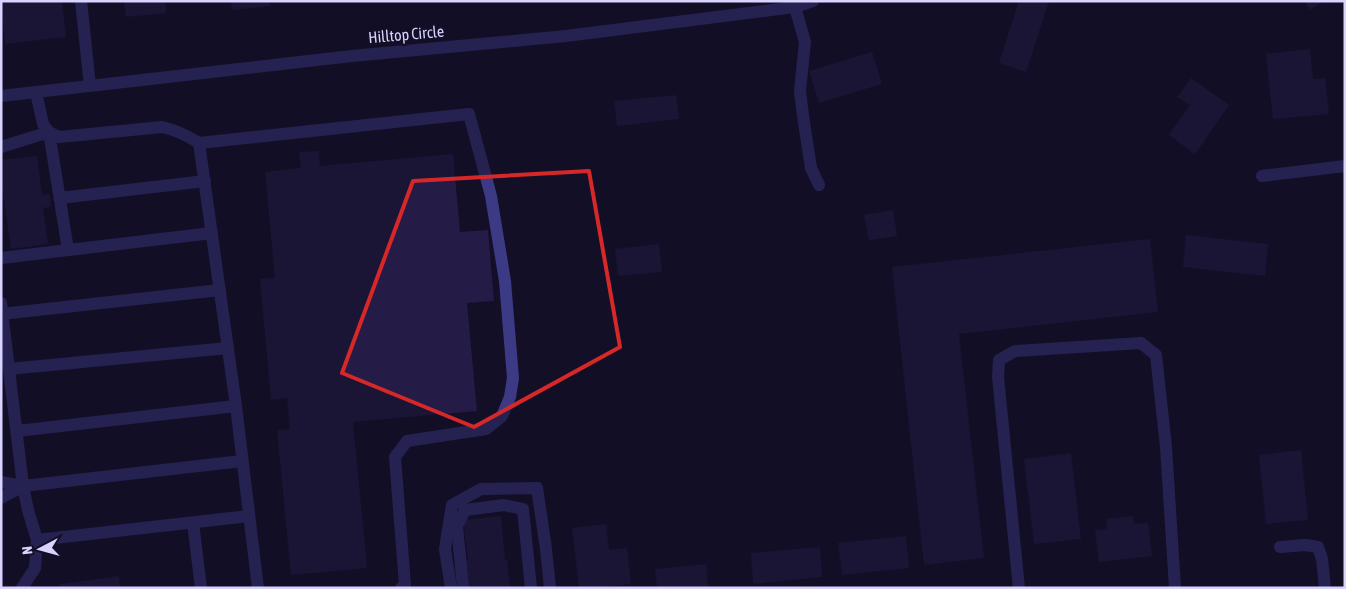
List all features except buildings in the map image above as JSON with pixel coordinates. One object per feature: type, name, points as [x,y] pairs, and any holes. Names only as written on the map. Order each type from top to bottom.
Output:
[{"type":"street","points":[[81,1],[90,86]]},
{"type":"street","name":"Hilltop Circle","points":[[1,96],[352,56],[566,36],[795,7],[814,1]]},
{"type":"street","points":[[795,7],[804,42],[800,91],[803,116],[811,168],[819,186]]},
{"type":"street","points":[[36,92],[43,124],[49,132],[59,137],[162,127],[189,136],[199,143],[469,114],[491,196],[505,282],[513,378],[510,397],[502,416],[486,429],[407,441],[395,457],[404,587]]},
{"type":"street","points":[[1,146],[49,132]]},
{"type":"street","points":[[49,132],[68,250]]},
{"type":"street","points":[[199,143],[236,406],[258,588]]},
{"type":"street","points":[[1262,176],[1345,166]]},
{"type":"street","points":[[60,198],[205,181]]},
{"type":"street","points":[[1,258],[212,233]]},
{"type":"street","points":[[22,588],[35,568],[37,540],[23,486],[2,310],[220,290]]},
{"type":"street","points":[[1019,588],[998,377],[999,360],[1015,352],[1140,343],[1156,355],[1166,446],[1176,588]]},
{"type":"street","points":[[9,369],[228,348]]},
{"type":"street","points":[[17,431],[236,406]]},
{"type":"street","points":[[1,482],[23,486],[242,461]]},
{"type":"street","points":[[1,498],[23,486]]},
{"type":"street","points":[[451,588],[446,549],[452,505],[481,489],[537,488],[550,588]]},
{"type":"street","points":[[463,588],[457,526],[465,510],[504,505],[523,509],[531,588]]},
{"type":"street","points":[[37,540],[249,516]]},
{"type":"street","points":[[194,523],[201,588]]},
{"type":"street","points":[[1280,547],[1305,545],[1318,547],[1322,559],[1326,588]]},
{"type":"highlighted area","points":[[589,171],[620,347],[474,427],[342,373],[413,181]]}]
